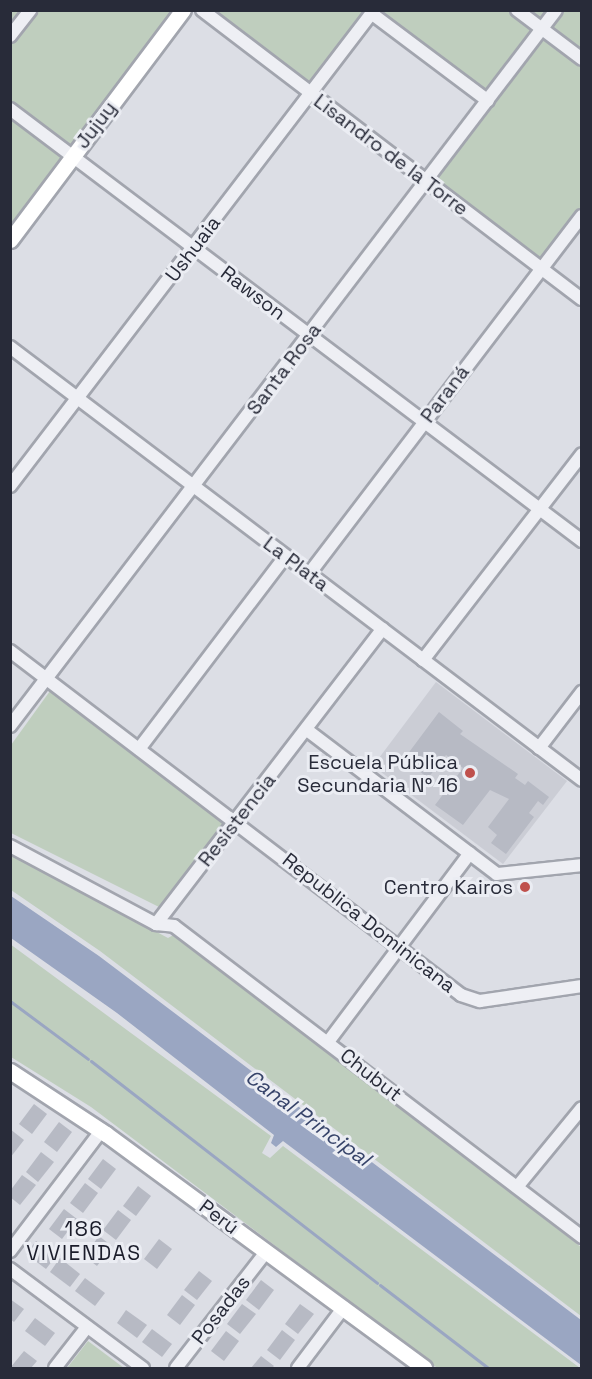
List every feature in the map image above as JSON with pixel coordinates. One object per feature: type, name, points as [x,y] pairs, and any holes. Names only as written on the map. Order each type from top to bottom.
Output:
[{"type":"main road","name":"Jujuy","points":[[10,240],[183,10]]},
{"type":"main road","name":"Perú","points":[[10,1071],[102,1131],[424,1368]]},
{"type":"street","points":[[10,36],[30,10]]},
{"type":"street","name":"Lisandro de la Torre","points":[[202,10],[425,182],[582,299]]},
{"type":"street","points":[[517,10],[582,59]]},
{"type":"street","name":"Santa Rosa","points":[[10,726],[195,487],[556,10]]},
{"type":"street","points":[[372,12],[488,101]]},
{"type":"street","name":"Ushuaia","points":[[10,486],[79,399],[372,12]]},
{"type":"street","name":"Rawson","points":[[10,109],[582,541]]},
{"type":"street","name":"Paraná","points":[[309,574],[582,216]]},
{"type":"street","name":"La Plata","points":[[10,347],[582,780]]},
{"type":"street","points":[[423,660],[582,454]]},
{"type":"street","points":[[139,749],[285,556]]},
{"type":"street","name":"Resistencia","points":[[156,924],[307,730],[382,629]]},
{"type":"street","name":"Republica Dominicana","points":[[10,651],[236,821],[398,947],[472,1000],[582,986]]},
{"type":"street","points":[[539,748],[582,692]]},
{"type":"street","points":[[307,730],[497,874],[582,866]]},
{"type":"street","name":"Chubut","points":[[10,846],[156,924],[174,926],[582,1236]]},
{"type":"street","points":[[328,1042],[470,853]]},
{"type":"street","points":[[517,1187],[582,1108]]},
{"type":"street","points":[[10,1251],[102,1131]]},
{"type":"street","name":"Posadas","points":[[176,1368],[266,1252]]},
{"type":"street","points":[[10,1269],[143,1368]]},
{"type":"street","points":[[298,1368],[344,1307]]},
{"type":"street","points":[[55,1368],[87,1327]]},
{"type":"shaded area","name":"Escuela Pública Secundaria N° 16","points":[[436,682],[567,781],[503,864],[373,766]]},
{"type":"green space","points":[[11,11],[174,11],[11,226]]},
{"type":"green space","points":[[209,11],[367,11],[309,86]]},
{"type":"green space","points":[[373,11],[581,11],[581,207],[539,262],[433,181],[493,102]]},
{"type":"green space","points":[[50,691],[226,821],[159,907],[11,833],[11,745]]},
{"type":"green space","points":[[10,854],[168,938],[175,934],[581,1247],[581,1316],[100,951],[11,890]]},
{"type":"green space","points":[[10,944],[271,1136],[262,1153],[270,1158],[283,1146],[580,1368],[436,1367],[91,1107],[11,1057]]},
{"type":"green space","points":[[88,1341],[124,1368],[67,1368]]},
{"type":"water","name":"Canal Principal","points":[[11,896],[99,956],[581,1320],[581,1365],[283,1141],[276,1147],[271,1143],[274,1135],[117,1013],[11,938]]},
{"type":"building","points":[[439,712],[463,731],[460,734],[518,774],[515,778],[525,785],[528,781],[549,797],[543,805],[538,801],[529,813],[534,817],[506,854],[491,843],[497,835],[488,827],[509,799],[490,790],[463,825],[435,805],[463,768],[446,755],[428,778],[404,759]]},
{"type":"building","points":[[34,1104],[47,1114],[32,1134],[19,1124]]},
{"type":"building","points":[[59,1122],[72,1132],[57,1152],[44,1142]]},
{"type":"building","points":[[10,1129],[24,1140],[10,1158]]},
{"type":"building","points":[[41,1152],[54,1162],[38,1182],[26,1172]]},
{"type":"building","points":[[103,1159],[116,1169],[101,1189],[88,1179]]},
{"type":"building","points":[[22,1175],[36,1185],[20,1205],[10,1197],[10,1191]]},
{"type":"building","points":[[85,1183],[98,1193],[83,1213],[70,1203]]},
{"type":"building","points":[[138,1186],[151,1196],[136,1216],[123,1206]]},
{"type":"building","points":[[64,1209],[77,1219],[62,1239],[49,1229]]},
{"type":"building","points":[[118,1210],[131,1220],[116,1240],[103,1230]]},
{"type":"building","points":[[99,1236],[112,1246],[97,1266],[84,1256]]},
{"type":"building","points":[[159,1239],[172,1249],[157,1269],[144,1259]]},
{"type":"building","points":[[36,1241],[56,1256],[46,1269],[26,1254]]},
{"type":"building","points":[[60,1258],[80,1274],[70,1287],[50,1272]]},
{"type":"building","points":[[199,1271],[212,1281],[197,1300],[184,1290]]},
{"type":"building","points":[[85,1278],[105,1293],[95,1306],[75,1291]]},
{"type":"building","points":[[261,1280],[274,1290],[259,1310],[246,1300]]},
{"type":"building","points":[[182,1295],[195,1305],[180,1325],[167,1315]]},
{"type":"building","points":[[10,1299],[24,1309],[14,1322],[10,1319]]},
{"type":"building","points":[[242,1304],[256,1314],[240,1334],[227,1324]]},
{"type":"building","points":[[300,1304],[314,1314],[298,1334],[285,1324]]},
{"type":"building","points":[[126,1310],[147,1325],[137,1338],[117,1323]]},
{"type":"building","points":[[35,1318],[55,1333],[45,1346],[25,1331]]},
{"type":"building","points":[[152,1329],[172,1344],[162,1357],[142,1342]]},
{"type":"building","points":[[282,1330],[295,1340],[280,1360],[267,1350]]},
{"type":"building","points":[[226,1331],[239,1341],[224,1361],[211,1351]]},
{"type":"building","points":[[24,1351],[37,1361],[31,1368],[10,1368]]},
{"type":"building","points":[[261,1356],[274,1366],[272,1368],[251,1368]]},
{"type":"waterway","points":[[10,1001],[88,1059]]},
{"type":"waterway","points":[[91,1061],[377,1283]]},
{"type":"waterway","points":[[380,1285],[488,1368]]},
{"type":"place","name":"Escuela Pública Secundaria N° 16","points":[[470,773]]},
{"type":"place","name":"Centro Kairos","points":[[525,887]]},
{"type":"district","name":"186 VIVIENDAS","points":[[84,1241]]}]
